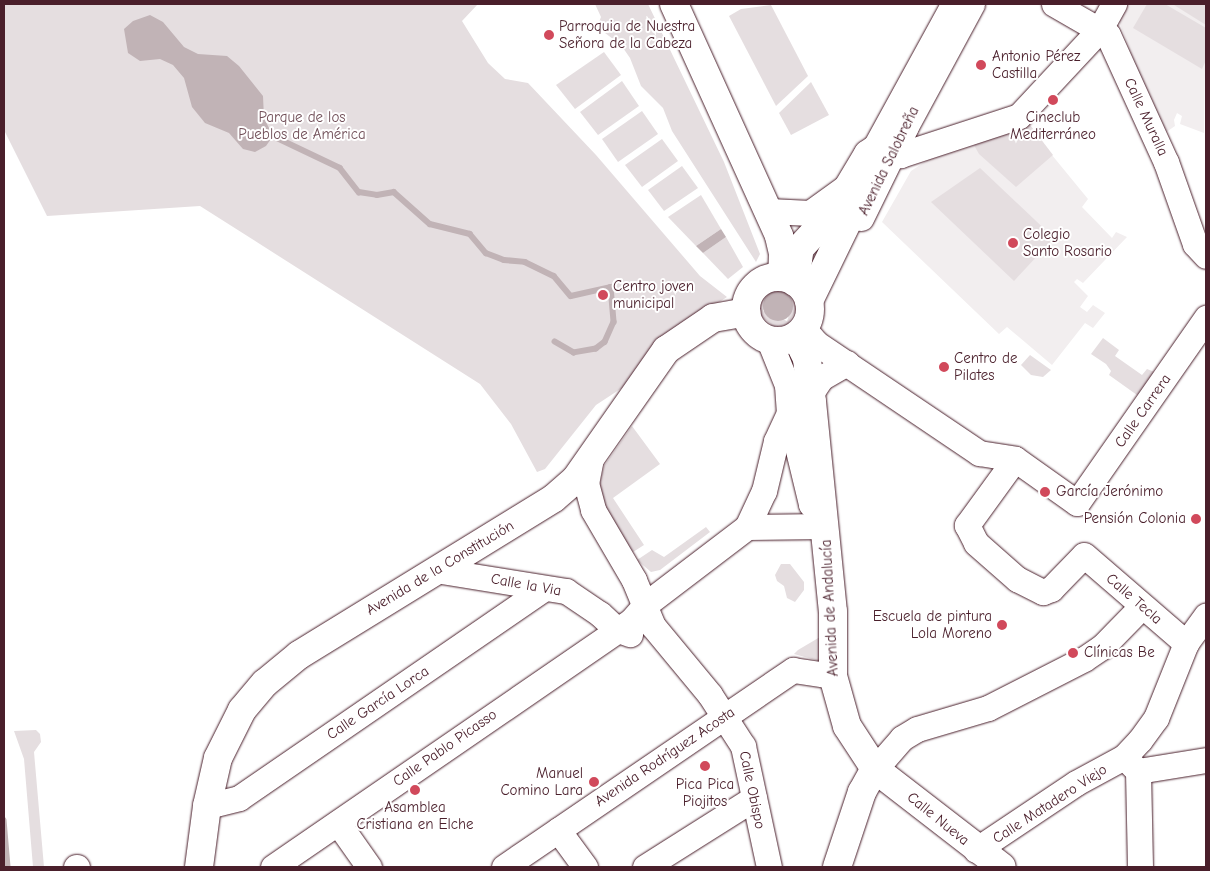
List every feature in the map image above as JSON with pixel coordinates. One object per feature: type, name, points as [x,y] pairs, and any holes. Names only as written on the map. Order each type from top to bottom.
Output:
[{"type":"main road","points":[[674,4],[769,212],[799,308],[787,340],[769,340],[753,330],[746,312],[750,295],[756,286],[764,280],[799,308]]},
{"type":"main road","name":"Avenida Salobreña","points":[[799,308],[878,157],[885,151],[956,4]]},
{"type":"main road","name":"Avenida Salobreña","points":[[799,308],[800,248],[830,216],[868,154],[885,151]]},
{"type":"main road","name":"Avenida de Andalucía","points":[[799,308],[811,394],[833,612],[833,676],[848,726],[875,768]]},
{"type":"main road","name":"Avenida de la Constitución","points":[[199,867],[207,806],[218,758],[242,710],[266,683],[299,655],[554,498],[574,480],[591,458],[666,350],[713,318],[746,312]]},
{"type":"main road","points":[[837,867],[862,792],[875,768]]},
{"type":"main road","name":"Calle Nueva","points":[[875,768],[976,850],[1002,867]]},
{"type":"street","name":"Avenida Salobreña","points":[[885,151],[972,4]]},
{"type":"street","name":"Calle Muralla","points":[[1054,4],[1108,35],[1166,162],[1195,244],[1206,256]]},
{"type":"street","points":[[885,151],[900,155],[1019,116],[1100,29],[1114,4]]},
{"type":"street","name":"Avenida Salobreña","points":[[769,212],[810,213],[846,188]]},
{"type":"street","points":[[799,308],[816,343],[979,453],[1015,459]]},
{"type":"street","name":"Calle Carrera","points":[[1015,459],[1077,503],[1206,318]]},
{"type":"street","points":[[769,340],[787,385],[788,414],[811,504],[824,518]]},
{"type":"street","points":[[811,394],[821,378],[847,363]]},
{"type":"street","points":[[747,527],[764,491],[776,441],[788,414]]},
{"type":"street","name":"Calle Obispo","points":[[591,458],[586,483],[593,510],[646,604],[653,626],[725,716],[744,746],[769,867]]},
{"type":"street","name":"Calle Tecla","points":[[1015,459],[967,525],[976,544],[1017,579],[1042,592],[1051,589],[1084,555],[1186,643]]},
{"type":"street","name":"Avenida de Andalucía","points":[[747,527],[824,518]]},
{"type":"street","name":"Calle Pablo Picasso","points":[[273,867],[616,629],[632,620],[646,604],[747,527]]},
{"type":"street","name":"Calle la Via","points":[[435,570],[566,591],[600,614],[616,629],[641,637],[684,686],[702,686]]},
{"type":"street","name":"Calle García Lorca","points":[[207,806],[239,798],[544,588]]},
{"type":"street","points":[[875,768],[902,738],[917,729],[988,708],[1084,660],[1102,647],[1142,606]]},
{"type":"street","points":[[1140,867],[1131,764],[1156,718],[1186,643],[1206,615]]},
{"type":"street","name":"Avenida Rodríguez Acosta","points":[[504,867],[793,670],[833,676]]},
{"type":"street","points":[[744,746],[743,718],[753,697]]},
{"type":"street","points":[[1131,764],[1206,760]]},
{"type":"street","name":"Calle Matadero Viejo","points":[[976,850],[1076,783],[1131,764]]},
{"type":"street","points":[[645,867],[754,798]]},
{"type":"street","points":[[338,823],[369,867]]},
{"type":"street","points":[[558,830],[585,867]]},
{"type":"shaded area","points":[[1127,4],[1206,4],[1204,133],[1180,124],[1182,116],[1177,113],[1174,120],[1175,126],[1162,135],[1119,21]]},
{"type":"shaded area","points":[[150,15],[163,22],[184,47],[198,54],[227,56],[239,66],[263,96],[264,118],[273,136],[266,146],[255,152],[243,149],[229,133],[205,123],[192,107],[184,78],[173,65],[160,59],[140,61],[128,53],[124,29],[133,21]]},
{"type":"shaded area","name":"Colegio Santo Rosario","points":[[970,138],[1047,149],[1088,199],[1082,207],[1112,238],[1116,232],[1127,237],[1083,283],[1077,279],[1074,282],[1088,296],[1080,307],[1087,312],[1093,305],[1105,313],[1093,328],[1085,323],[1052,365],[1007,327],[999,334],[882,222],[911,171],[952,144]]},
{"type":"shaded area","points":[[721,229],[726,237],[703,253],[696,246]]},
{"type":"shaded area","points":[[778,291],[784,292],[792,300],[792,312],[784,320],[778,321],[772,320],[764,312],[763,306],[764,300],[772,292]]},
{"type":"green space","name":"Parque de los Pueblos de América","points":[[4,4],[478,4],[462,21],[488,63],[505,79],[528,83],[596,155],[700,276],[727,297],[685,324],[631,382],[596,405],[545,469],[537,472],[511,424],[480,384],[200,206],[47,216],[4,130]]},
{"type":"green space","points":[[595,4],[648,4],[724,162],[760,254],[756,262],[672,131],[663,108],[641,86],[630,58],[621,45],[597,27],[601,17]]},
{"type":"green space","points":[[1147,4],[1165,4],[1206,28],[1206,60],[1202,69],[1133,28]]},
{"type":"green space","points":[[1206,4],[1206,25],[1174,5]]},
{"type":"green space","points":[[771,5],[808,76],[776,106],[729,16],[741,9]]},
{"type":"green space","points":[[604,52],[621,75],[575,109],[556,85]]},
{"type":"green space","points":[[622,81],[639,106],[598,135],[580,112]]},
{"type":"green space","points":[[811,82],[829,115],[791,135],[779,113]]},
{"type":"green space","points":[[642,111],[658,134],[618,162],[602,139]]},
{"type":"green space","points":[[1027,121],[1053,155],[1016,187],[979,154],[970,138]]},
{"type":"green space","points":[[662,139],[678,161],[642,187],[625,165]]},
{"type":"green space","points":[[682,166],[698,188],[664,211],[648,190]]},
{"type":"green space","points":[[980,168],[1054,238],[1014,281],[931,202]]},
{"type":"green space","points":[[701,195],[721,229],[696,246],[668,217]]},
{"type":"green space","points":[[726,237],[743,267],[728,279],[703,253]]},
{"type":"green space","points":[[778,288],[790,292],[797,309],[787,325],[774,327],[760,315],[759,302],[766,292]],"holes":[[[771,291],[792,307],[787,321],[763,311]]]},
{"type":"green space","points":[[1103,338],[1119,350],[1115,356],[1142,375],[1147,369],[1162,375],[1144,400],[1109,375],[1111,371],[1106,364],[1091,354]]},
{"type":"green space","points":[[1030,355],[1051,370],[1043,377],[1031,375],[1021,365]]},
{"type":"green space","points":[[632,426],[660,464],[613,498],[644,545],[633,552],[601,505],[600,483],[604,466]]},
{"type":"green space","points":[[706,527],[710,532],[660,570],[651,572],[637,560],[652,550],[664,557]]},
{"type":"green space","points":[[781,564],[790,564],[804,582],[804,590],[795,602],[787,598],[784,586],[777,581],[775,575]]},
{"type":"green space","points":[[820,637],[823,662],[794,654],[798,650]]},
{"type":"green space","points":[[36,730],[40,734],[41,742],[34,752],[44,867],[33,867],[24,759],[14,731]]},
{"type":"waterway","points":[[273,136],[340,168],[359,192],[377,195],[394,192],[430,224],[470,234],[486,253],[504,260],[525,262],[554,276],[571,296],[611,287],[614,322],[605,342],[596,349],[574,353],[555,342]]},
{"type":"waterway","points":[[4,820],[8,867]]},
{"type":"place","name":"Parroquia de Nuestra Señora de la Cabeza","points":[[549,35]]},
{"type":"place","name":"Antonio Pérez Castilla","points":[[981,65]]},
{"type":"place","name":"Cineclub Mediterráneo","points":[[1053,100]]},
{"type":"place","name":"Colegio Santo Rosario","points":[[1013,243]]},
{"type":"place","name":"Centro joven municipal","points":[[603,295]]},
{"type":"place","name":"Centro de Pilates","points":[[944,367]]},
{"type":"place","name":"García Jerónimo","points":[[1045,492]]},
{"type":"place","name":"Pensión Colonia","points":[[1196,519]]},
{"type":"place","name":"Escuela de pintura Lola Moreno","points":[[1002,625]]},
{"type":"place","name":"Clínicas Be","points":[[1073,653]]},
{"type":"place","name":"Pica Pica Piojitos","points":[[705,766]]},
{"type":"place","name":"Manuel Comino Lara","points":[[594,782]]},
{"type":"place","name":"Asamblea Cristiana en Elche","points":[[415,790]]}]
